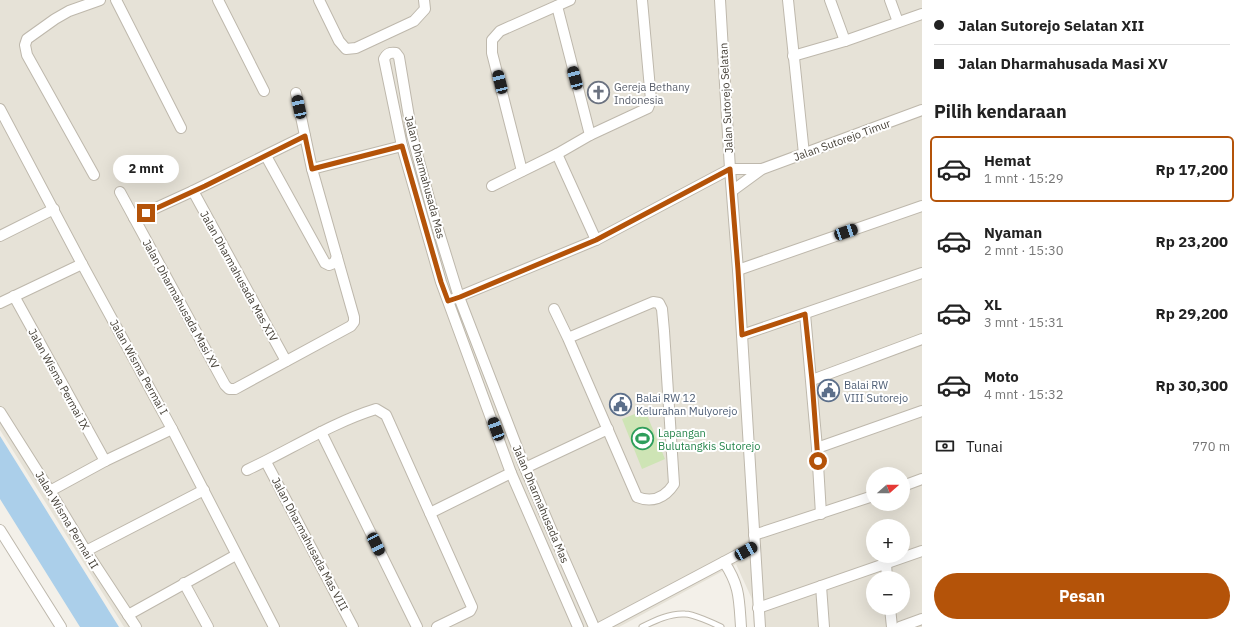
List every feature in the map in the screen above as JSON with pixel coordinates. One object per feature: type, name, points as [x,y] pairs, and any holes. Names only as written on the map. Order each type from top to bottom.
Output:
[{"type":"street","points":[[94,175],[27,55],[25,45],[28,39],[55,19],[87,2],[100,0]]},
{"type":"street","points":[[116,0],[181,128]]},
{"type":"street","points":[[218,0],[264,91]]},
{"type":"street","points":[[320,0],[340,41],[346,49],[356,48],[414,21],[425,9],[424,0]]},
{"type":"street","points":[[522,171],[492,53],[492,40],[500,31],[570,0]]},
{"type":"street","points":[[492,186],[557,154],[590,135],[648,108],[651,104],[651,100],[642,0]]},
{"type":"street","name":"Jalan Sutorejo Selatan","points":[[720,0],[760,627]]},
{"type":"street","points":[[788,0],[804,154]]},
{"type":"street","points":[[830,0],[845,41]]},
{"type":"street","points":[[890,0],[898,22]]},
{"type":"street","points":[[557,6],[590,135]]},
{"type":"street","points":[[793,56],[845,41],[922,14]]},
{"type":"street","name":"Jalan Dharmahusada Mas","points":[[578,627],[511,473],[441,282],[402,146],[384,59],[386,54],[390,52],[396,53],[399,57],[412,135],[433,213],[460,297],[525,468],[594,627]]},
{"type":"street","points":[[286,361],[351,326],[354,322],[354,317],[312,169],[296,93]]},
{"type":"street","name":"Jalan Wisma Permai I","points":[[0,109],[172,429],[274,627]]},
{"type":"street","name":"Jalan Sutorejo Timur","points":[[732,191],[762,169],[922,110]]},
{"type":"street","points":[[134,218],[305,136]]},
{"type":"street","points":[[312,169],[402,146]]},
{"type":"street","points":[[557,154],[596,240]]},
{"type":"street","points":[[266,156],[326,263],[329,265],[334,263],[337,257]]},
{"type":"street","points":[[448,301],[596,240],[730,169]]},
{"type":"street","name":"Jalan Sutorejo Timur","points":[[730,169],[762,169]]},
{"type":"street","name":"Jalan Dharmahusada Mas XIV","points":[[193,191],[286,361]]},
{"type":"street","name":"Jalan Dharmahusada Masi XV","points":[[120,192],[229,389],[236,389],[286,361]]},
{"type":"street","points":[[738,270],[922,206]]},
{"type":"street","points":[[0,236],[54,209]]},
{"type":"street","points":[[0,303],[82,264]]},
{"type":"street","points":[[742,335],[922,273]]},
{"type":"street","name":"Jalan Wisma Permai IX","points":[[14,296],[104,461]]},
{"type":"street","points":[[554,309],[637,496],[645,500],[657,498],[669,492],[674,484],[662,308],[659,303],[653,302],[568,338]]},
{"type":"street","points":[[805,314],[812,380],[821,514]]},
{"type":"street","points":[[812,380],[922,339]]},
{"type":"street","points":[[247,470],[266,462],[321,432],[362,413],[376,409],[386,415],[472,607],[470,611],[437,627]]},
{"type":"street","points":[[817,448],[922,411]]},
{"type":"street","name":"Jalan Wisma Permai II","points":[[0,412],[86,551],[136,627]]},
{"type":"street","points":[[50,491],[104,461],[172,429]]},
{"type":"street","points":[[525,468],[608,429]]},
{"type":"street","points":[[321,432],[417,627]]},
{"type":"street","name":"Jalan Dharmahusada Mas VIII","points":[[266,462],[353,627]]},
{"type":"street","points":[[430,513],[511,473]]},
{"type":"street","points":[[910,483],[922,479]]},
{"type":"street","points":[[86,551],[204,490]]},
{"type":"street","points":[[754,535],[866,498]]},
{"type":"street","points":[[0,530],[61,627]]},
{"type":"street","points":[[601,627],[754,546]]},
{"type":"street","points":[[758,608],[922,551]]},
{"type":"street","points":[[128,615],[236,555]]},
{"type":"street","points":[[724,562],[734,577],[737,586],[741,627]]},
{"type":"street","points":[[886,564],[886,571]]},
{"type":"street","points":[[184,583],[208,627]]},
{"type":"street","points":[[820,586],[824,627]]},
{"type":"street","points":[[891,615],[892,627]]},
{"type":"street","points":[[900,627],[922,619]]},
{"type":"lane","points":[[642,627],[653,621],[675,614],[685,614],[721,627]]},
{"type":"shaded area","points":[[0,0],[922,0],[922,627],[754,627],[752,599],[736,564],[619,627],[124,627],[0,430]]},
{"type":"green space","name":"Lapangan Bulutangkis Sutorejo","points":[[645,410],[665,459],[642,469],[622,419]]},
{"type":"water","points":[[0,436],[119,627],[80,627],[0,499]]},
{"type":"place","name":"Gereja Bethany Indonesia","points":[[598,93]]},
{"type":"place","name":"Balai RW VIII Sutorejo","points":[[829,391]]},
{"type":"place","name":"Balai RW 12 Kelurahan Mulyorejo","points":[[621,404]]},
{"type":"place","name":"Lapangan Bulutangkis Sutorejo","points":[[643,439]]},
{"type":"route","points":[[146,213],[205,186],[305,136],[312,169],[402,146],[441,282],[448,301],[596,240],[730,169],[742,335],[805,314],[818,461]]}]
